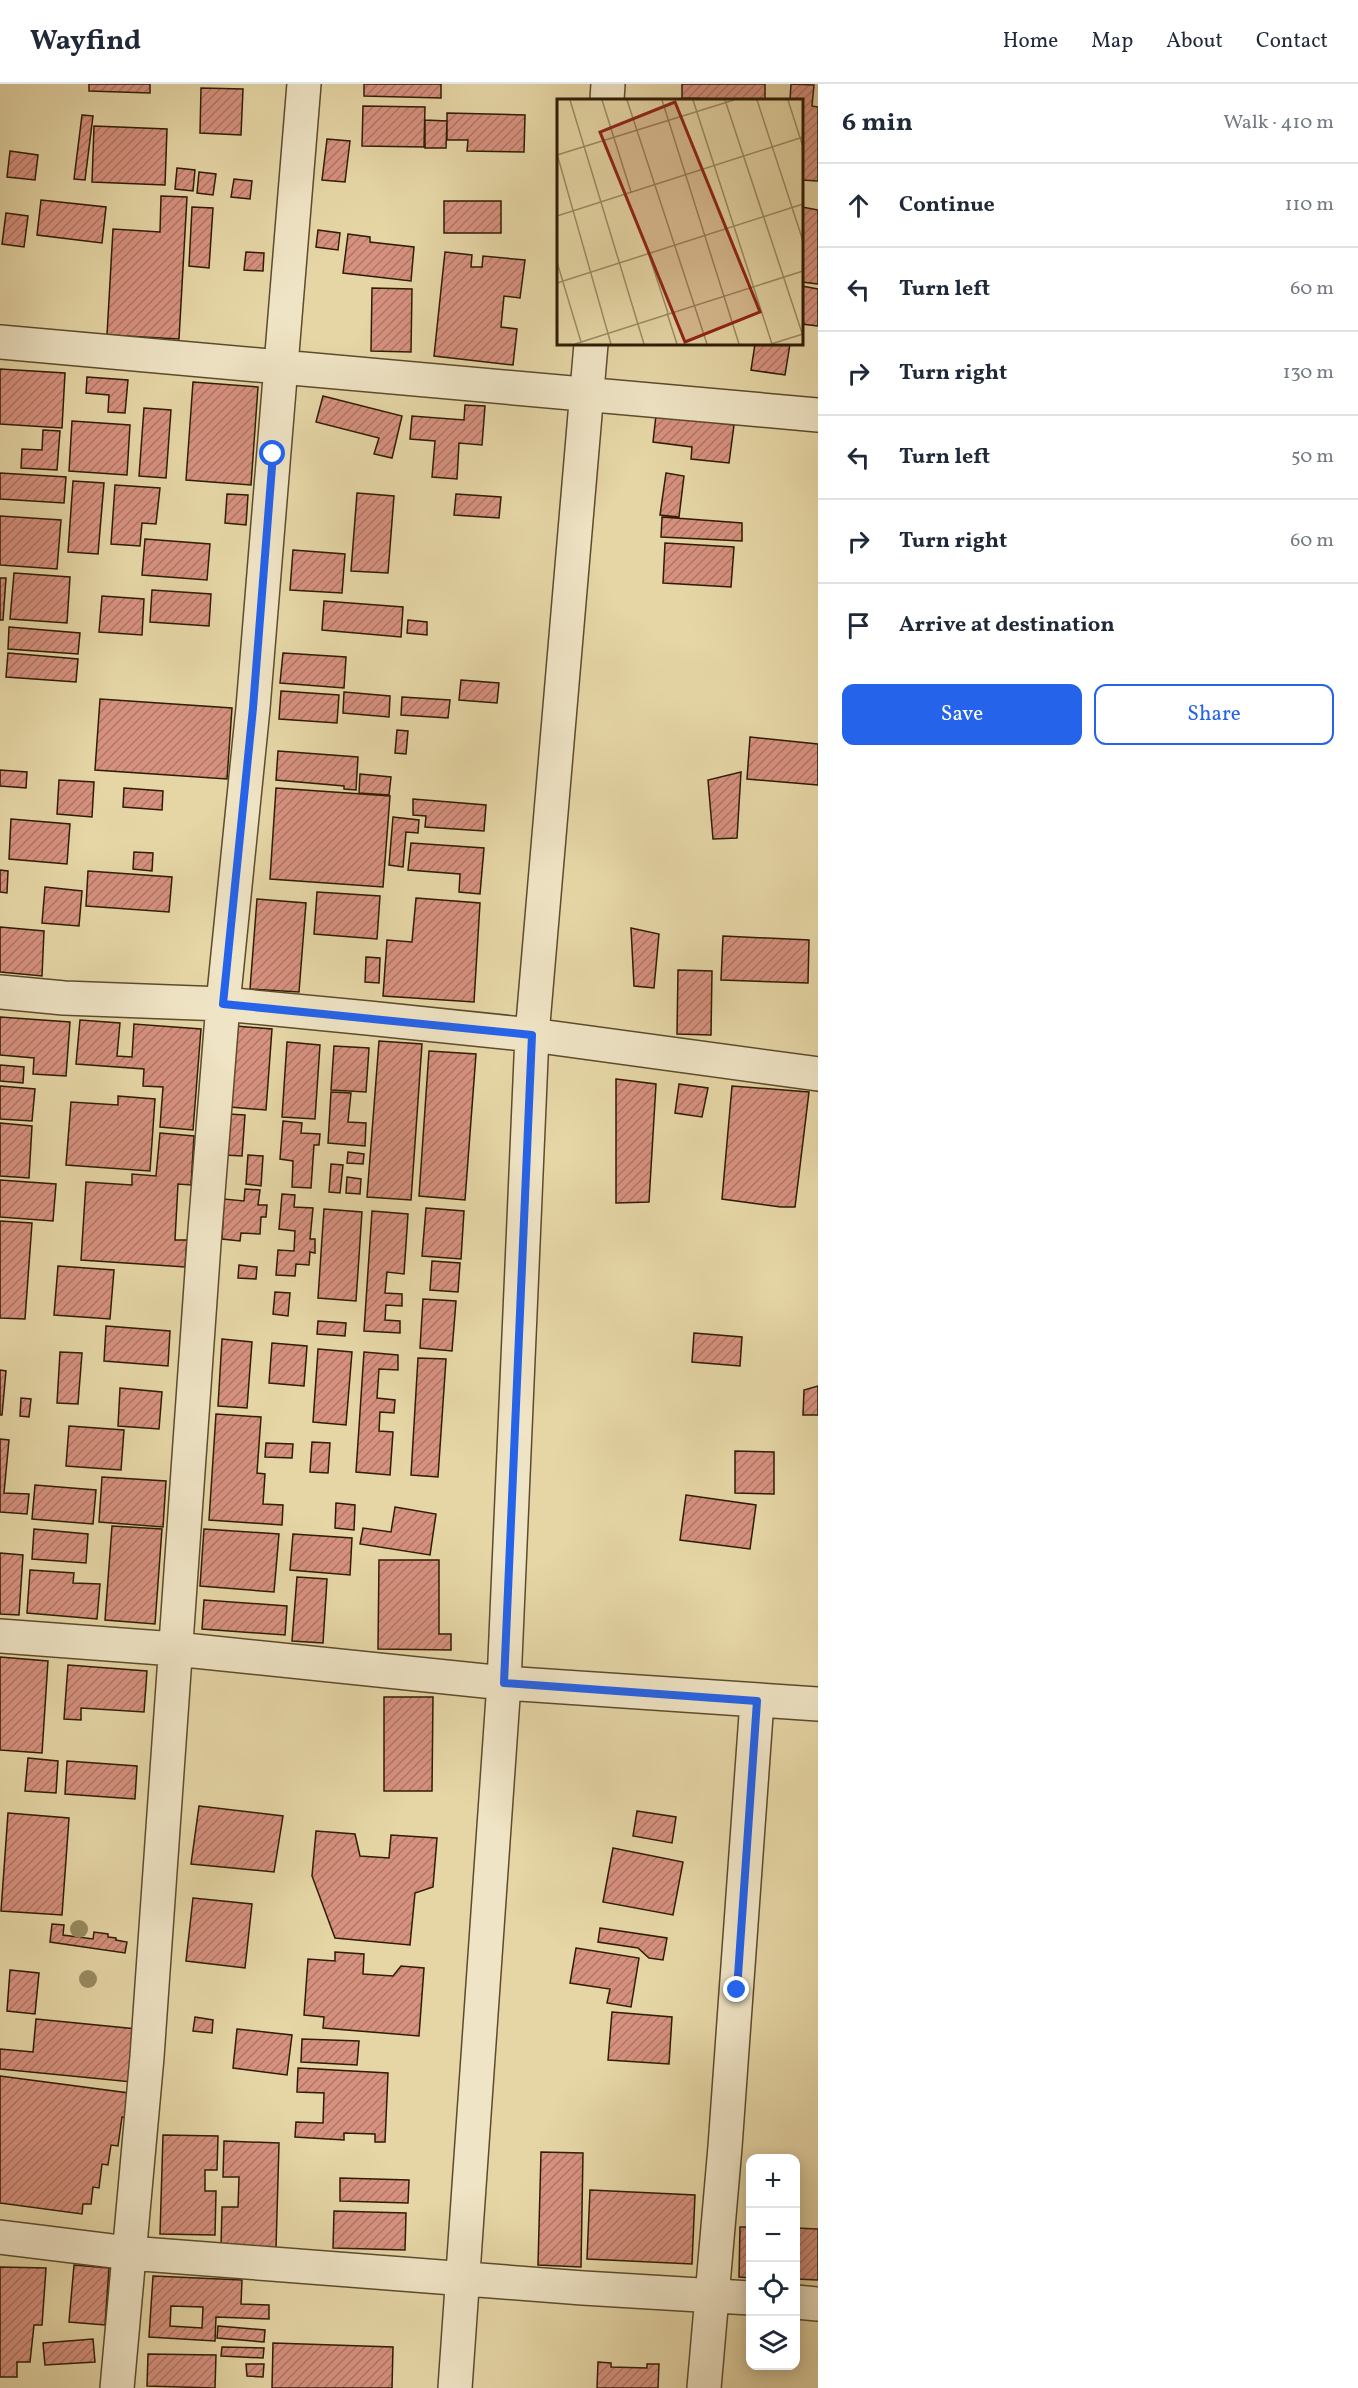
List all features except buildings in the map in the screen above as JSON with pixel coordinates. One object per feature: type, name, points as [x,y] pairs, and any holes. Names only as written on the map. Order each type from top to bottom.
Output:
[{"type":"street","points":[[117,2388],[147,2056],[223,1004],[253,708],[279,367],[304,84]]},
{"type":"street","points":[[607,99],[608,84]]},
{"type":"street","points":[[0,342],[818,415]]},
{"type":"street","points":[[455,2388],[504,1683],[532,1035],[591,345]]},
{"type":"street","points":[[0,992],[64,998],[223,1004],[532,1035],[818,1074]]},
{"type":"street","points":[[0,1636],[176,1649],[504,1683],[818,1704]]},
{"type":"street","points":[[704,2388],[744,1901],[757,1701]]},
{"type":"street","points":[[0,2237],[129,2253],[746,2298]]},
{"type":"street","points":[[800,2302],[818,2304]]},
{"type":"route","points":[[273,454],[253,708],[223,1004],[532,1035],[504,1683],[757,1701],[737,1990]]}]
